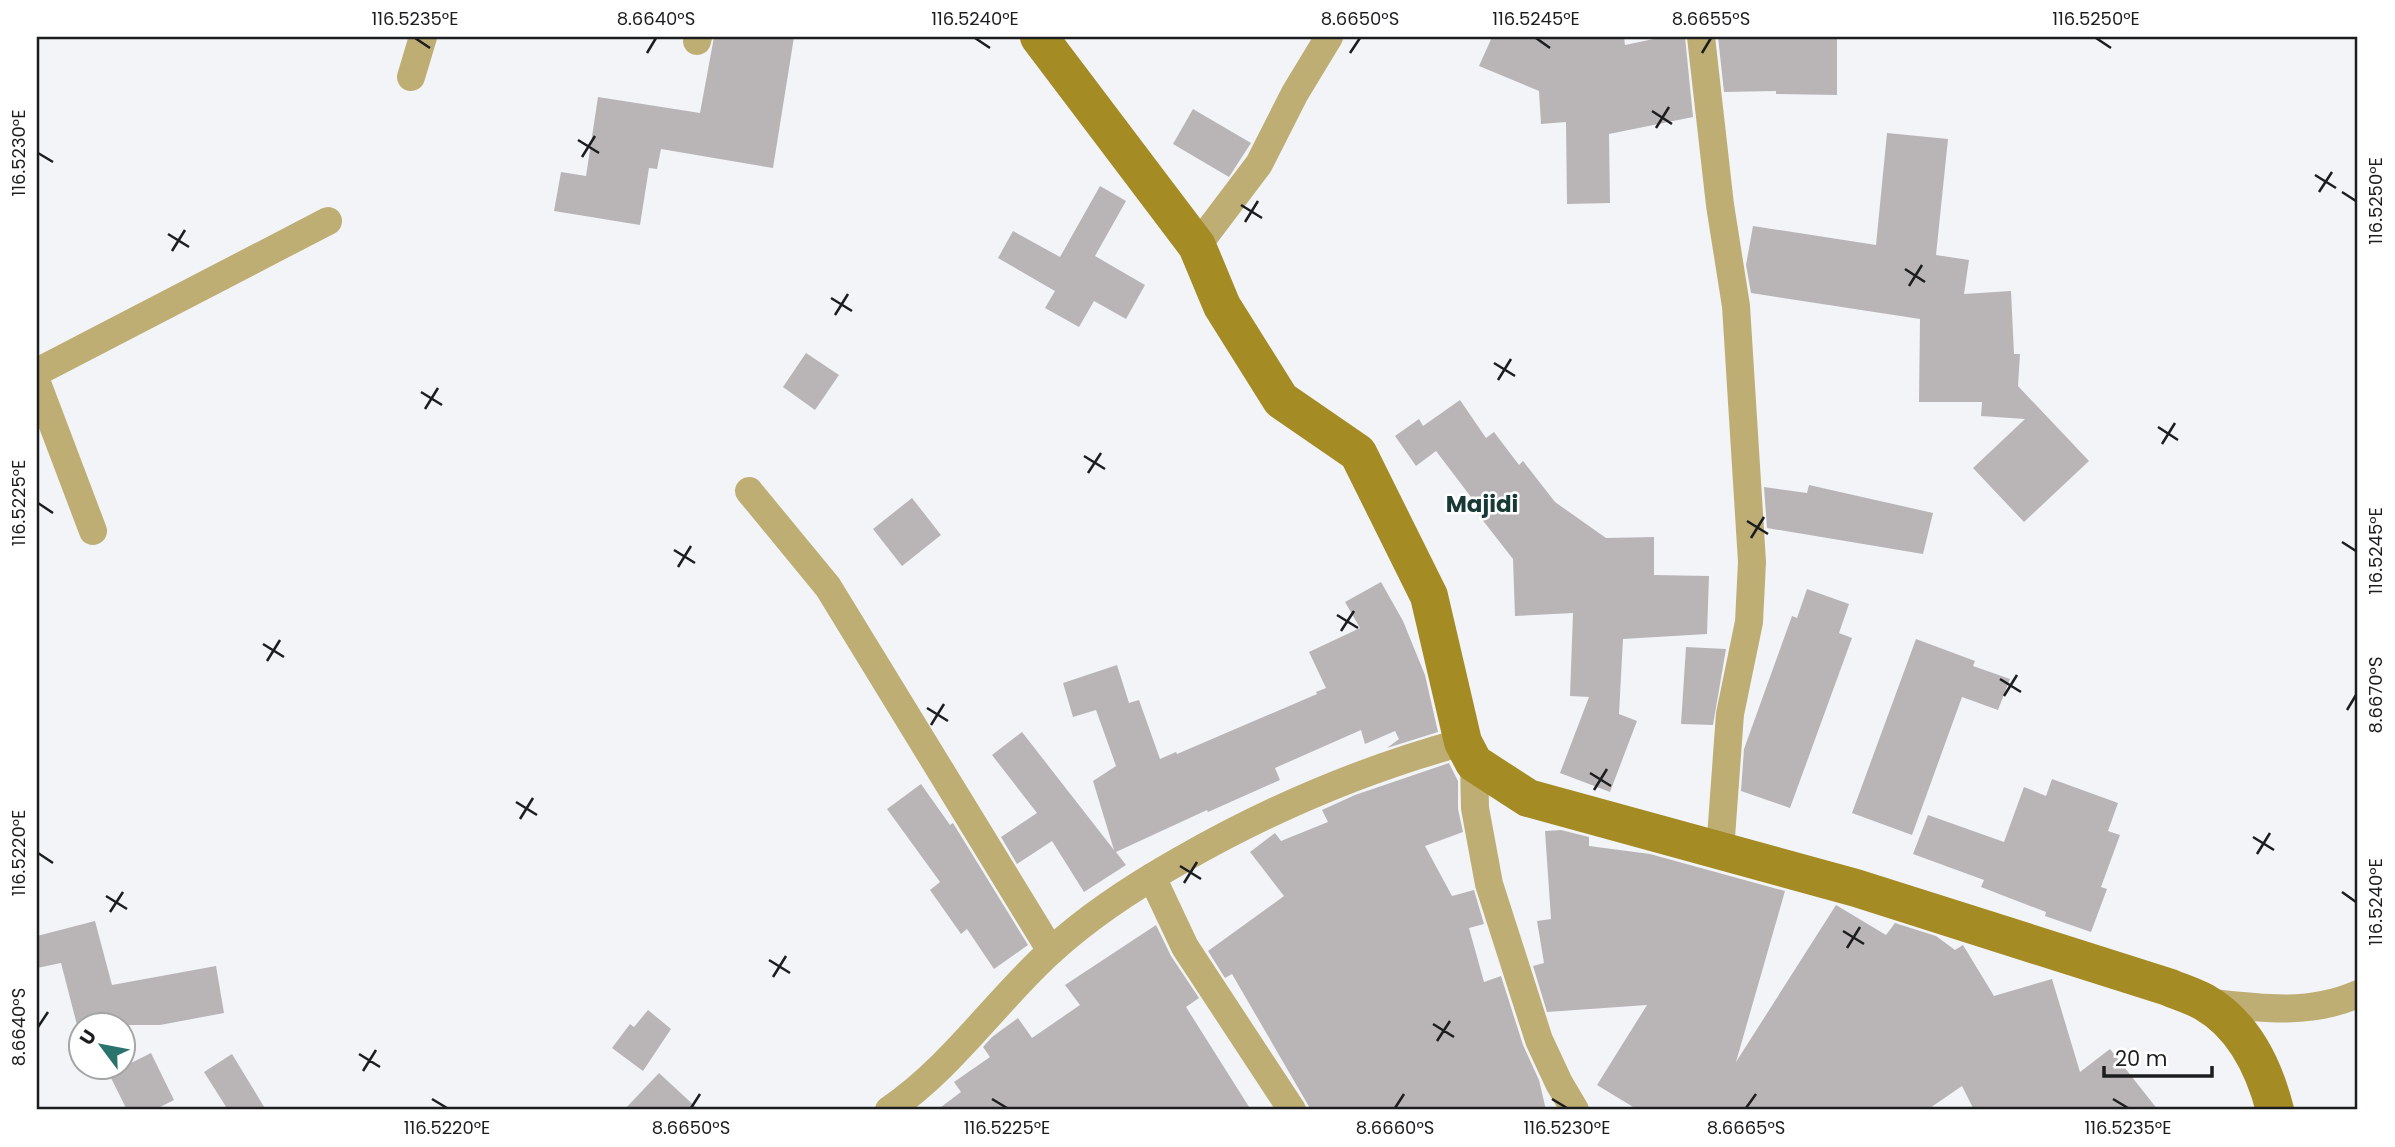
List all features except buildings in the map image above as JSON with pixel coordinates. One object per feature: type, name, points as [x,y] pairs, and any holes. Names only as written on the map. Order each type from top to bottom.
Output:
[{"type":"street","points":[[411,77],[423,37]]},
{"type":"street","points":[[1039,37],[1197,246],[1222,306],[1281,400],[1358,453],[1429,596],[1469,753],[1475,808],[1489,884],[1539,1040],[1559,1083],[1576,1110]]},
{"type":"street","points":[[1197,246],[1259,164],[1295,93],[1328,37]]},
{"type":"street","points":[[1700,37],[1720,205],[1736,306],[1752,562],[1749,622],[1730,714],[1720,851]]},
{"type":"street","points":[[37,372],[328,220]]},
{"type":"street","points":[[37,383],[93,531]]},
{"type":"street","points":[[749,491],[828,587],[1051,951]]},
{"type":"street","points":[[889,1110],[951,1056],[1003,998],[1051,951],[1088,919],[1152,877],[1235,829],[1307,796],[1412,757],[1469,753],[1528,798],[1856,888],[2168,987],[2204,1002],[2233,1023],[2263,1068],[2275,1110]]},
{"type":"street","points":[[1152,877],[1185,947],[1292,1110]]},
{"type":"street","points":[[2204,1002],[2279,1010],[2312,1008],[2358,995]]},
{"type":"district","name":"Majidi","points":[[1482,504]]}]
